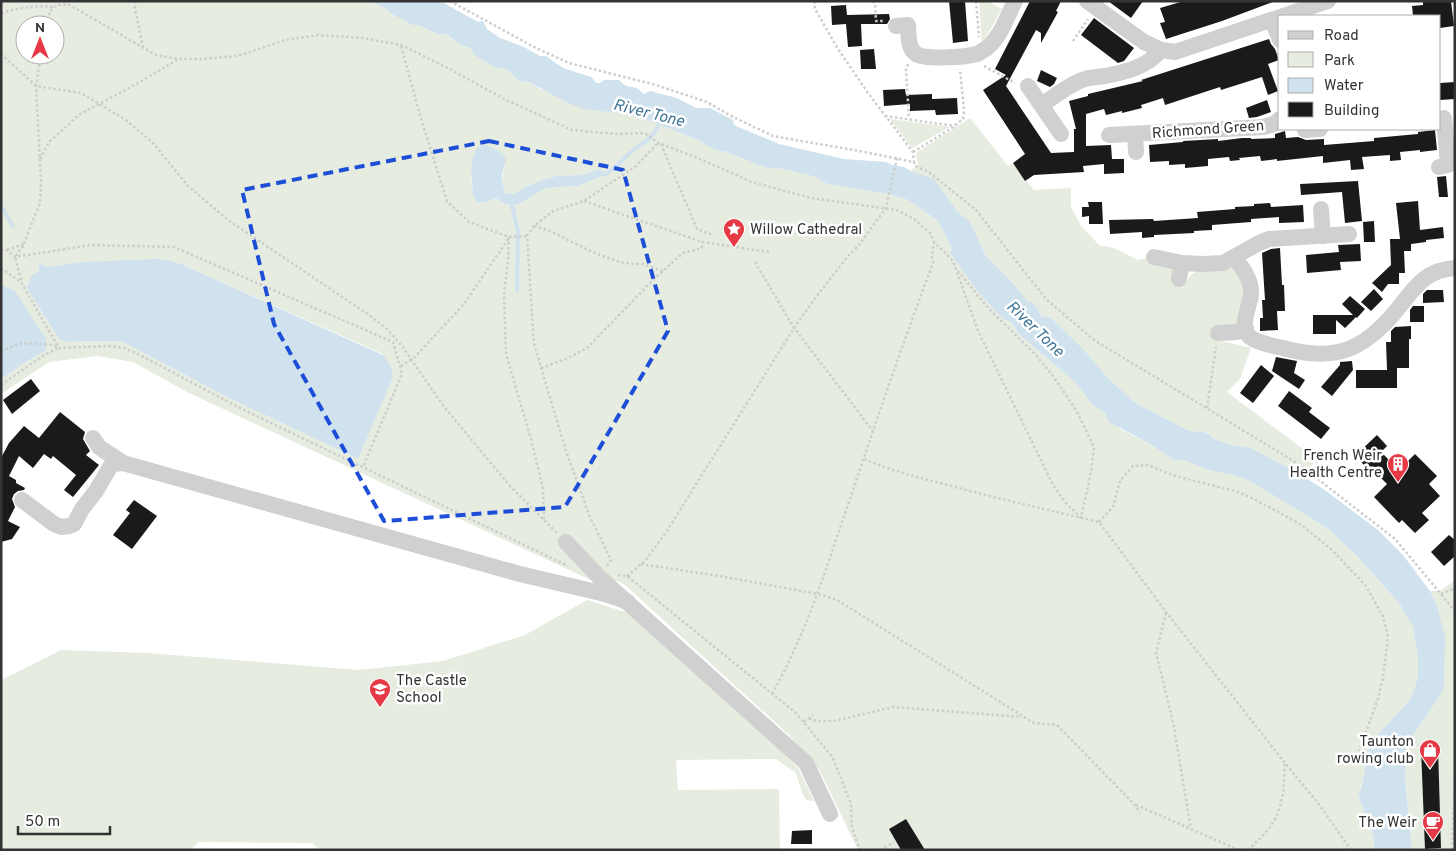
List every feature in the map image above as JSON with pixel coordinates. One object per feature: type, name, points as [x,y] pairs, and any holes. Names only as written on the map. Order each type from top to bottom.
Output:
[{"type":"street","points":[[908,25],[910,45],[916,54],[925,58],[976,54],[980,57],[993,42],[1006,21],[1015,1]]},
{"type":"street","points":[[1287,15],[1328,1]]},
{"type":"street","points":[[1092,4],[1144,42],[1161,50],[1175,52],[1278,18]]},
{"type":"street","points":[[1042,105],[1055,95],[1082,80],[1120,73],[1139,67],[1154,59],[1161,50]]},
{"type":"street","points":[[1028,86],[1061,134]]},
{"type":"street","points":[[1439,167],[1448,166],[1446,117]]},
{"type":"street","name":"Richmond Green","points":[[1110,135],[1264,127],[1278,121]]},
{"type":"street","name":"Richmond Green","points":[[1135,134],[1136,152]]},
{"type":"street","points":[[1321,209],[1323,236]]},
{"type":"street","points":[[1154,257],[1182,263],[1223,263],[1269,239],[1349,234]]},
{"type":"street","points":[[1234,257],[1244,269],[1251,292],[1246,321],[1248,335],[1252,339],[1311,354],[1327,354],[1362,343],[1376,333],[1397,310],[1407,295],[1429,275],[1439,270],[1455,268]]},
{"type":"street","points":[[1179,279],[1182,263]]},
{"type":"street","points":[[1218,333],[1236,332],[1246,329]]},
{"type":"street","points":[[93,438],[99,446],[123,463],[520,574],[605,594],[628,602]]},
{"type":"street","points":[[22,500],[60,528],[69,526],[74,524],[96,492],[110,467],[113,464],[123,463]]},
{"type":"street","points":[[566,542],[600,578],[806,763],[830,814]]},
{"type":"path","points":[[63,4],[70,1]]},
{"type":"path","points":[[135,1],[143,48]]},
{"type":"path","points":[[450,1],[534,47],[569,63],[656,85],[707,102],[773,136],[914,162]]},
{"type":"path","points":[[840,1],[814,2],[815,9],[838,49],[868,93],[913,152],[914,166],[929,172],[976,210],[1046,300],[1094,340],[1297,463],[1395,539],[1455,611]]},
{"type":"path","points":[[873,1],[875,3],[876,21],[892,20],[908,25]]},
{"type":"path","points":[[976,1],[980,57],[1022,86],[1028,86]]},
{"type":"path","points":[[49,15],[50,11],[57,4],[68,4],[156,55],[178,59],[238,56],[285,40],[318,35],[362,38],[401,45],[504,99],[572,130],[615,134],[641,133],[649,135],[658,143],[752,182],[811,198],[887,207],[896,210],[914,219],[930,233],[934,242],[953,261],[978,331],[1045,469],[1053,485],[1066,503],[1081,518]]},
{"type":"path","points":[[1073,41],[1092,4]]},
{"type":"path","points":[[1,13],[21,8],[54,7]]},
{"type":"path","points":[[401,45],[422,122],[448,201],[469,222],[509,237],[527,236]]},
{"type":"path","points":[[909,119],[906,70],[914,52]]},
{"type":"path","points":[[1,54],[36,86],[81,93],[126,120],[154,144],[187,185],[210,206],[387,329],[412,359],[448,412],[510,486],[566,542]]},
{"type":"path","points":[[913,152],[963,119],[964,111],[958,56]]},
{"type":"path","points":[[39,160],[49,142],[80,114],[132,87],[178,59]]},
{"type":"path","points":[[15,257],[24,244],[40,203],[36,86],[39,65]]},
{"type":"path","points":[[885,116],[955,126]]},
{"type":"path","points":[[600,578],[611,560],[590,517],[572,468],[534,344],[527,236],[534,226],[553,211],[584,201],[636,166],[658,143]]},
{"type":"path","points":[[658,143],[697,229],[712,235]]},
{"type":"path","points":[[627,576],[641,564],[665,534],[794,328],[848,256],[859,246],[887,207],[896,160]]},
{"type":"path","points":[[584,201],[702,242],[769,252]]},
{"type":"path","points":[[534,226],[550,231],[592,252],[620,262],[643,264],[663,271]]},
{"type":"path","points":[[401,366],[415,357],[464,304],[509,237]]},
{"type":"path","points":[[509,237],[504,295],[506,354],[531,439],[543,489],[544,520]]},
{"type":"path","points":[[541,368],[568,358],[587,348],[663,271],[683,253],[702,248],[702,242]]},
{"type":"path","points":[[772,694],[818,594],[873,431],[933,263],[934,242]]},
{"type":"path","points":[[1,251],[24,244]]},
{"type":"path","points":[[15,257],[91,245],[174,247],[393,342],[402,374],[363,467]]},
{"type":"path","points":[[7,250],[15,257],[21,282],[59,348]]},
{"type":"path","points":[[755,262],[794,328],[873,431]]},
{"type":"path","points":[[1,268],[21,282]]},
{"type":"path","points":[[956,268],[989,309],[1036,354],[1076,410],[1094,447],[1091,472],[1081,518]]},
{"type":"path","points":[[1207,408],[1218,333]]},
{"type":"path","points":[[1,351],[22,342],[52,345],[59,348]]},
{"type":"path","points":[[1,385],[44,355],[59,348],[110,346],[124,348],[240,408],[568,566]]},
{"type":"path","points":[[865,459],[906,474],[1098,522],[1166,612],[1318,803],[1351,850]]},
{"type":"path","points":[[1098,522],[1113,507],[1120,481],[1124,476],[1133,466],[1148,465],[1172,475],[1238,492],[1254,499],[1300,524],[1331,549],[1366,586],[1383,616],[1388,637],[1383,678],[1378,698],[1359,751]]},
{"type":"path","points":[[641,564],[818,594],[837,600],[1034,723],[1057,725],[1135,805],[1140,813]]},
{"type":"path","points":[[600,578],[614,575],[627,576],[792,709],[833,758],[851,804],[852,828],[860,850]]},
{"type":"path","points":[[1441,594],[1455,588]]},
{"type":"path","points":[[1166,612],[1156,653],[1173,722],[1191,829]]},
{"type":"path","points":[[809,718],[816,721],[834,721],[893,707],[1024,717]]},
{"type":"path","points":[[804,722],[812,715]]},
{"type":"path","points":[[1248,850],[1276,817],[1282,796],[1285,763]]},
{"type":"path","points":[[1452,850],[1455,776]]},
{"type":"path","points":[[1135,805],[1239,850]]},
{"type":"path","points":[[880,850],[894,842]]},
{"type":"highlighted area","points":[[489,141],[623,170],[668,331],[565,507],[384,521],[274,324],[242,190]]},
{"type":"green space","points":[[1,1],[370,1],[392,14],[437,34],[444,34],[461,45],[470,48],[474,55],[496,68],[506,69],[519,81],[529,82],[542,90],[617,113],[642,118],[698,140],[715,150],[726,152],[767,168],[785,169],[816,177],[827,184],[888,194],[908,200],[937,220],[953,250],[950,253],[978,292],[1003,319],[1011,322],[1020,335],[1075,382],[1093,405],[1105,413],[1120,429],[1150,444],[1175,461],[1183,460],[1210,470],[1248,480],[1327,528],[1355,554],[1399,603],[1413,627],[1418,658],[1418,678],[1410,700],[1380,732],[1358,794],[1373,836],[1375,850],[1203,850],[1199,848],[1199,850],[925,850],[906,819],[889,829],[901,850],[858,850],[820,771],[789,735],[625,585],[618,581],[597,583],[187,392],[133,362],[98,356],[49,362],[1,394],[1,379],[45,351],[1,284]],"holes":[[[473,158],[505,166],[503,180],[506,194],[513,194],[536,182],[556,176],[582,175],[599,169],[605,175],[578,186],[546,188],[517,205],[505,204],[496,198],[487,202],[477,203],[472,187]],[[169,260],[383,354],[358,459],[231,399],[121,341],[68,342],[32,275],[46,267],[82,262]]]},
{"type":"green space","points":[[979,1],[987,1],[1002,9],[982,42]]},
{"type":"green space","points":[[970,118],[1008,166],[1013,163],[1025,181],[1034,190],[1071,188],[1071,207],[1081,226],[1100,246],[1115,249],[1138,260],[1146,258],[1170,265],[1185,284],[1192,274],[1201,270],[1236,268],[1245,291],[1239,321],[1235,327],[1215,328],[1214,340],[1251,348],[1240,379],[1227,392],[1316,459],[1304,477],[1251,448],[1232,445],[1214,439],[1209,434],[1203,432],[1189,431],[1141,406],[1108,378],[1084,350],[1050,317],[1042,317],[1039,311],[1027,301],[986,256],[970,222],[911,171],[918,164],[916,153]]},
{"type":"green space","points":[[890,119],[950,127],[912,148]]},
{"type":"green space","points":[[1455,580],[1455,850],[1412,850],[1405,777],[1406,750],[1412,737],[1441,694],[1436,603],[1430,591],[1440,591]],"holes":[[[1438,748],[1440,848],[1425,849]]]},
{"type":"green space","name":"The Castle School","points":[[587,600],[625,612],[646,625],[770,739],[798,768],[814,801],[806,800],[796,773],[776,759],[676,760],[678,790],[779,789],[780,850],[320,850],[312,843],[199,842],[190,850],[1,850],[1,680],[61,650],[147,653],[359,670],[443,661],[525,635]]},
{"type":"water","name":"River Tone","points":[[370,1],[440,1],[478,22],[483,21],[487,29],[500,38],[524,47],[540,56],[546,56],[563,68],[591,77],[597,83],[604,80],[619,80],[626,86],[637,88],[644,94],[650,91],[677,98],[696,108],[710,108],[733,120],[734,125],[779,144],[844,159],[886,162],[934,179],[957,211],[970,222],[986,256],[1027,301],[1036,307],[1042,317],[1050,317],[1084,350],[1108,378],[1132,400],[1189,431],[1203,432],[1209,434],[1214,439],[1232,445],[1251,448],[1289,468],[1322,488],[1378,530],[1403,555],[1430,591],[1436,603],[1445,636],[1444,683],[1441,694],[1412,737],[1406,750],[1405,777],[1412,850],[1375,850],[1373,836],[1358,794],[1362,785],[1369,749],[1380,732],[1410,700],[1418,678],[1418,658],[1413,627],[1399,603],[1355,554],[1327,528],[1248,480],[1210,470],[1183,460],[1175,461],[1150,444],[1109,422],[1105,413],[1093,405],[1075,382],[1020,335],[1011,322],[1003,319],[978,292],[950,253],[952,249],[937,220],[908,200],[888,194],[827,184],[816,177],[785,169],[767,168],[726,152],[715,150],[698,140],[642,118],[584,109],[568,103],[529,82],[519,81],[506,69],[496,68],[474,55],[470,48],[461,45],[445,34],[437,34],[419,25],[413,25]]},
{"type":"water","points":[[484,144],[505,156],[506,161],[502,176],[506,194],[513,194],[536,182],[556,176],[582,175],[599,169],[605,175],[578,186],[546,188],[517,205],[505,204],[496,198],[487,202],[477,203],[473,195],[471,169],[477,148]]},
{"type":"water","points":[[169,260],[181,264],[383,355],[390,365],[393,377],[358,459],[231,399],[121,341],[68,342],[60,340],[27,288],[32,275],[39,271],[38,267],[43,264],[46,267],[82,262]]},
{"type":"water","points":[[1,284],[15,291],[46,339],[47,346],[45,351],[1,379]]},
{"type":"building","points":[[949,1],[965,1],[968,41],[953,43]]},
{"type":"building","points":[[1030,1],[1061,1],[1056,11],[1058,12],[1041,43],[1041,33],[1036,30],[1006,86],[1051,153],[1074,152],[1074,129],[1076,129],[1069,101],[1088,96],[1088,94],[1143,81],[1141,80],[1269,39],[1278,57],[1278,60],[1268,64],[1278,91],[1268,95],[1262,77],[1221,90],[1220,87],[1165,105],[1163,98],[1141,105],[1142,108],[1122,113],[1122,111],[1106,115],[1104,109],[1086,114],[1086,146],[1111,145],[1112,159],[1124,159],[1124,173],[1104,174],[1104,164],[1083,166],[1084,172],[1034,175],[1025,181],[1013,163],[1025,154],[983,90],[1006,75],[995,69]]},
{"type":"building","points":[[1108,1],[1143,1],[1131,18]]},
{"type":"building","points":[[1184,1],[1273,2],[1166,39],[1160,23],[1165,22],[1160,8]]},
{"type":"building","points":[[1423,1],[1451,1],[1454,26],[1441,28],[1441,15],[1413,15],[1412,6],[1423,5]]},
{"type":"building","points":[[846,5],[847,15],[889,14],[890,19],[887,24],[861,24],[862,46],[848,47],[846,24],[832,25],[831,6]]},
{"type":"building","points":[[1094,18],[1134,48],[1124,61],[1118,63],[1081,35]]},
{"type":"building","points":[[874,49],[876,69],[861,69],[860,50]]},
{"type":"building","points":[[1041,70],[1057,78],[1050,87],[1037,81]]},
{"type":"building","points":[[1455,82],[1455,99],[1441,100],[1441,83]]},
{"type":"building","points":[[905,89],[906,95],[932,94],[932,99],[957,98],[958,114],[936,115],[935,110],[910,111],[910,104],[884,106],[883,90]]},
{"type":"building","points":[[1267,100],[1271,112],[1249,118],[1246,108]]},
{"type":"building","points":[[1435,130],[1437,150],[1400,152],[1401,160],[1390,161],[1390,155],[1362,157],[1364,169],[1351,170],[1350,160],[1323,163],[1323,156],[1277,161],[1277,159],[1261,161],[1260,156],[1230,161],[1229,157],[1208,159],[1208,166],[1185,168],[1185,164],[1169,165],[1169,161],[1150,162],[1149,145],[1183,141],[1275,138],[1275,134],[1285,131],[1286,138],[1324,139],[1324,145],[1374,141],[1374,138],[1418,134],[1418,132]]},
{"type":"building","points":[[1446,176],[1448,197],[1439,197],[1437,177]]},
{"type":"building","points":[[1358,181],[1362,221],[1345,223],[1342,192],[1301,195],[1300,184]]},
{"type":"building","points":[[1418,201],[1420,230],[1443,227],[1444,238],[1411,244],[1411,251],[1404,251],[1405,273],[1399,273],[1399,284],[1388,284],[1382,292],[1372,283],[1391,265],[1390,239],[1400,239],[1396,203]]},
{"type":"building","points":[[1088,202],[1102,202],[1103,224],[1089,224],[1089,216],[1082,217],[1082,207],[1089,207]]},
{"type":"building","points":[[1270,203],[1271,207],[1303,205],[1304,222],[1279,223],[1279,217],[1251,219],[1251,222],[1212,225],[1212,230],[1194,231],[1194,233],[1154,235],[1154,237],[1142,238],[1142,232],[1110,234],[1109,220],[1153,219],[1154,221],[1198,218],[1197,212],[1235,209],[1235,207]]},
{"type":"building","points":[[1374,221],[1375,242],[1364,242],[1363,222]]},
{"type":"building","points":[[1360,244],[1361,261],[1340,262],[1341,270],[1307,273],[1306,255],[1339,252],[1338,245]]},
{"type":"building","points":[[1280,248],[1285,311],[1277,311],[1278,330],[1260,331],[1260,318],[1263,318],[1262,300],[1265,300],[1262,253]]},
{"type":"building","points":[[1374,289],[1383,299],[1371,311],[1361,302]]},
{"type":"building","points":[[1427,290],[1443,290],[1444,302],[1423,303],[1423,294]]},
{"type":"building","points":[[1350,296],[1365,309],[1357,318],[1345,328],[1336,320],[1336,334],[1313,334],[1313,315],[1353,315],[1342,304]]},
{"type":"building","points":[[1413,306],[1424,306],[1424,322],[1410,322],[1410,310]]},
{"type":"building","points":[[1411,326],[1409,368],[1397,368],[1397,388],[1356,388],[1356,370],[1387,370],[1386,342],[1391,342],[1391,331],[1395,327]]},
{"type":"building","points":[[1276,357],[1297,361],[1294,373],[1305,380],[1299,389],[1272,371]]},
{"type":"building","points":[[1352,361],[1353,370],[1332,396],[1321,387],[1340,365],[1340,362]]},
{"type":"building","points":[[1261,365],[1274,376],[1253,403],[1240,393]]},
{"type":"building","points":[[31,379],[40,391],[12,414],[3,400]]},
{"type":"building","points":[[1289,391],[1312,408],[1309,412],[1330,428],[1321,439],[1278,406]]},
{"type":"building","points":[[60,412],[85,432],[83,439],[90,451],[86,455],[99,465],[73,497],[64,490],[76,475],[53,456],[51,459],[44,454],[33,468],[19,456],[9,476],[25,488],[14,494],[12,499],[15,507],[8,521],[20,527],[12,539],[1,542],[1,458],[9,443],[24,426],[39,438]]},
{"type":"building","name":"French Weir Health Centre","points":[[1377,435],[1387,446],[1381,452],[1399,470],[1415,454],[1437,476],[1429,484],[1440,496],[1422,513],[1429,520],[1415,533],[1402,520],[1399,523],[1374,497],[1387,484],[1368,465],[1366,467],[1355,456]]},
{"type":"building","points":[[134,500],[157,516],[132,549],[113,535],[130,513],[126,510]]},
{"type":"building","points":[[1449,535],[1455,540],[1455,556],[1444,566],[1431,552]]},
{"type":"building","points":[[1438,747],[1441,848],[1425,849],[1421,748]]},
{"type":"building","points":[[906,819],[925,850],[901,850],[889,829]]},
{"type":"building","points":[[812,830],[812,844],[791,844],[792,831]]},
{"type":"waterway","name":"River Tone","points":[[605,175],[651,137],[660,122]]},
{"type":"waterway","points":[[511,201],[518,232],[517,290]]},
{"type":"waterway","points":[[1,206],[13,226]]},
{"type":"place","name":"Willow Cathedral","points":[[734,248]]},
{"type":"place","name":"French Weir Health Centre","points":[[1398,483]]},
{"type":"place","name":"The Castle School","points":[[380,708]]},
{"type":"place","name":"Taunton rowing club","points":[[1430,769]]},
{"type":"place","name":"The Weir","points":[[1433,841]]}]
